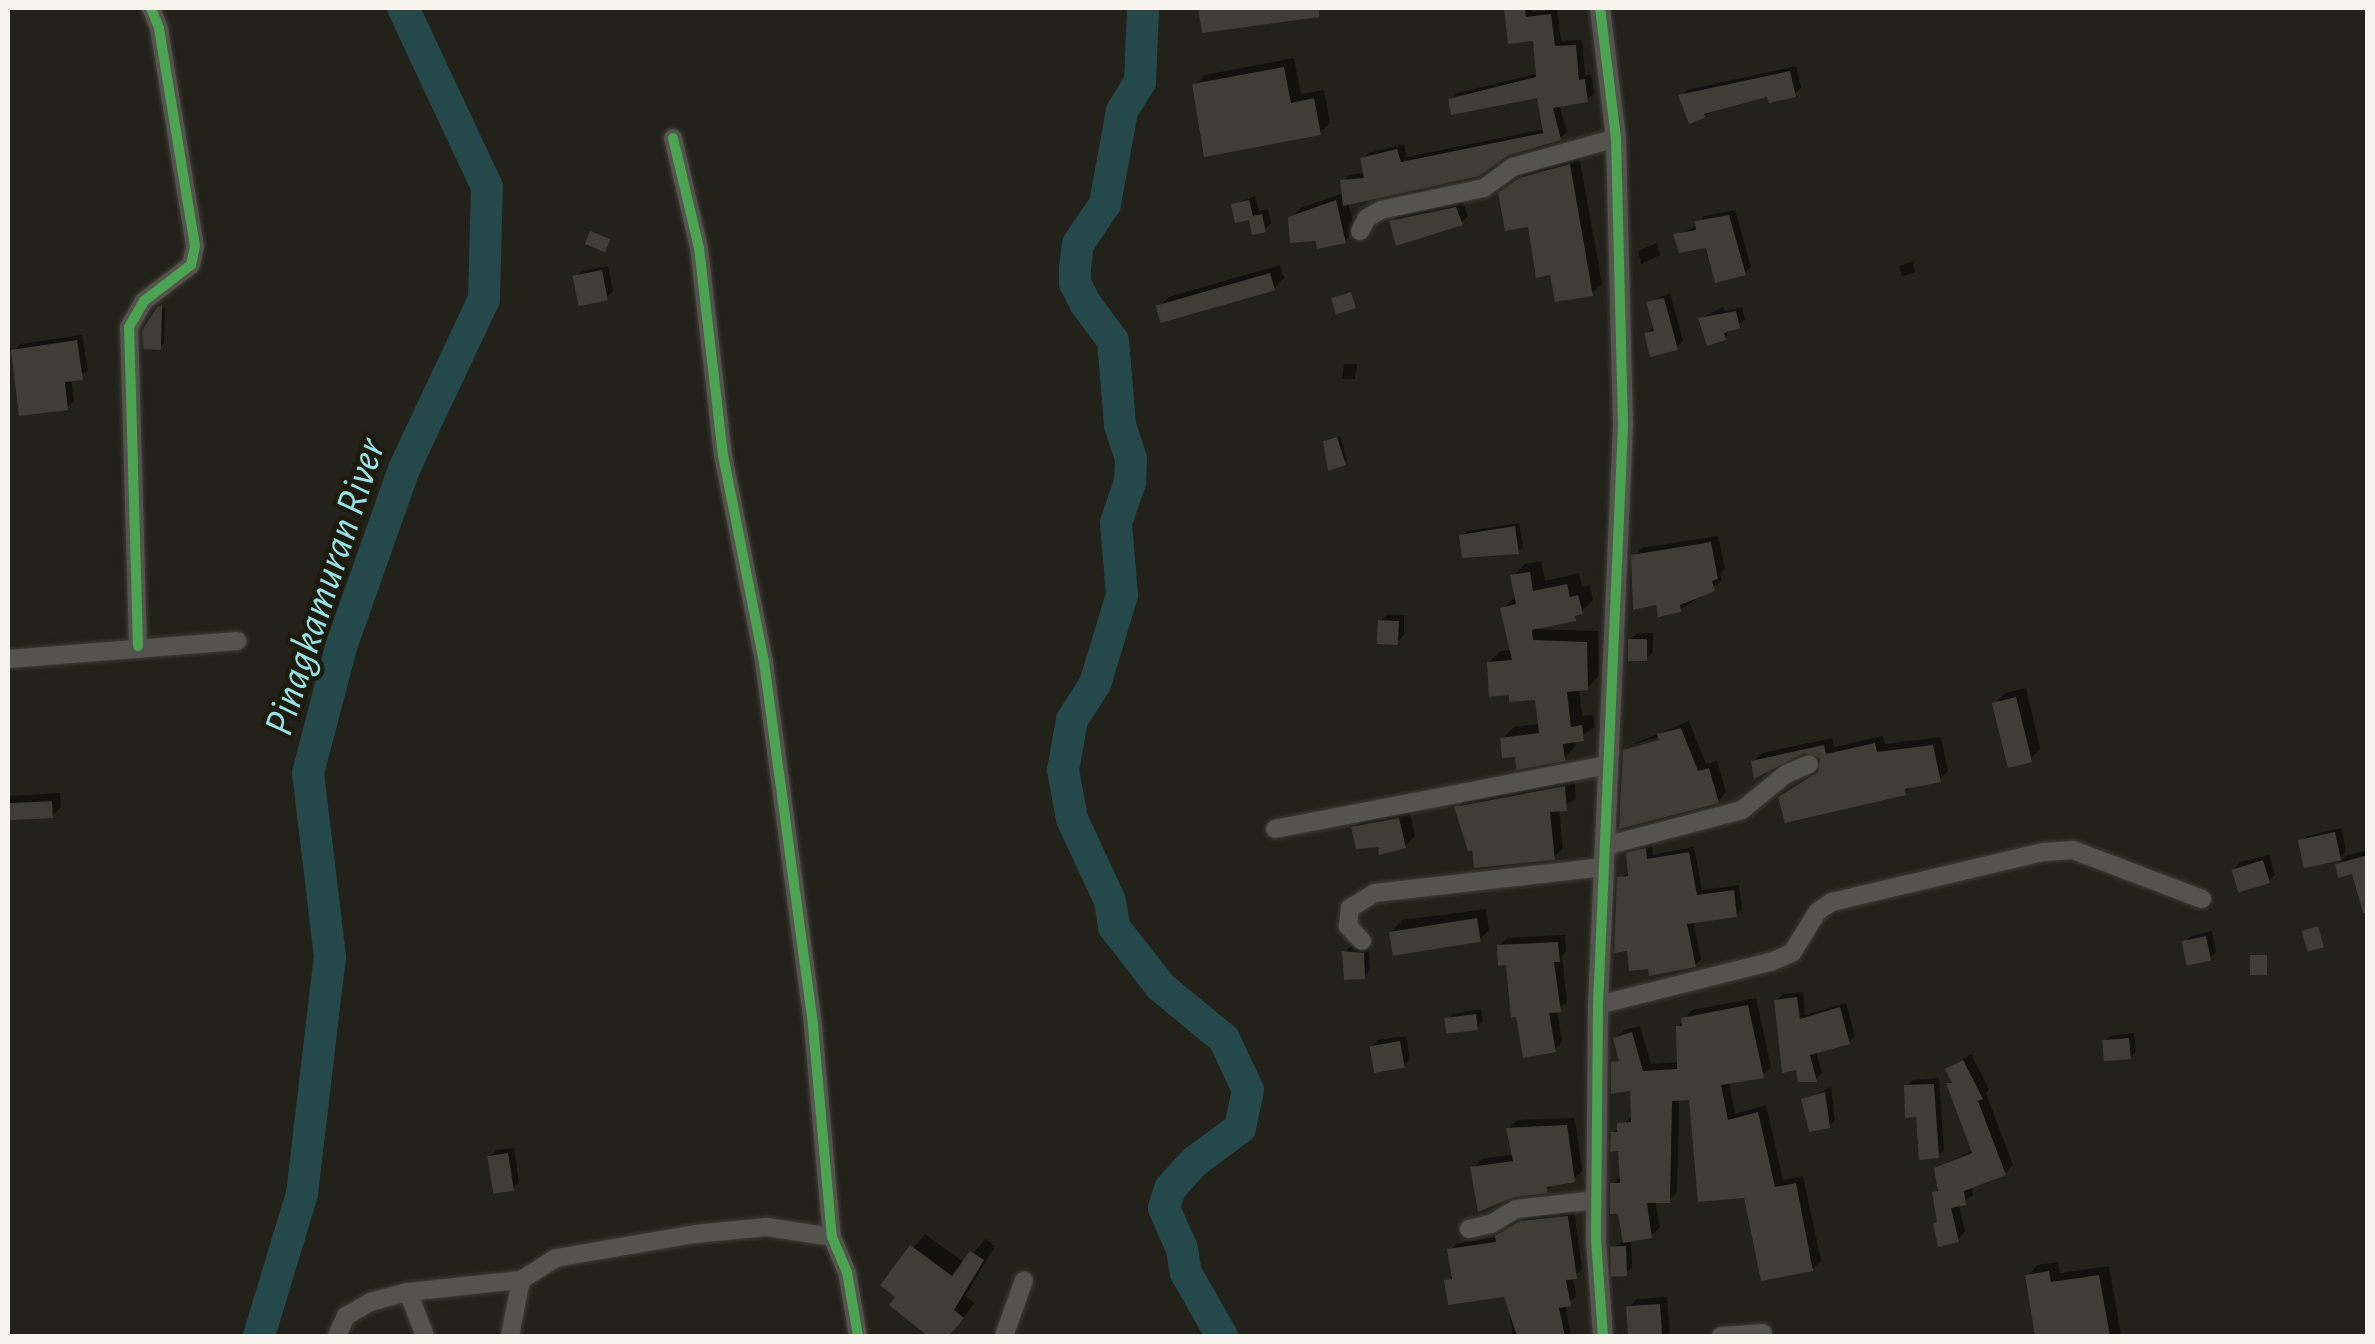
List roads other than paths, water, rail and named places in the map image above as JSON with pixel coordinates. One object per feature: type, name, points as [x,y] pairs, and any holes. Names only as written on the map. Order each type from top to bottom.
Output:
[{"type":"street","points":[[138,646],[129,326],[144,301],[191,265],[195,246],[159,28],[151,8]]},
{"type":"street","points":[[1600,8],[1616,138],[1623,425],[1598,1006],[1596,1200],[1603,1336]]},
{"type":"street","points":[[673,138],[700,248],[723,455],[764,662],[812,1026],[832,1237],[847,1272],[858,1336]]},
{"type":"street","points":[[1360,231],[1367,218],[1382,210],[1484,188],[1513,167],[1616,138]]},
{"type":"street","points":[[8,659],[237,641]]},
{"type":"street","points":[[1275,829],[1608,764]]},
{"type":"street","points":[[1362,942],[1348,926],[1350,908],[1375,894],[1604,856],[1742,810],[1786,774],[1809,764]]},
{"type":"street","points":[[1598,1006],[1792,953],[1818,912],[1832,902],[2044,852],[2073,850],[2202,899]]},
{"type":"street","points":[[1469,1229],[1491,1224],[1516,1209],[1596,1200]]},
{"type":"street","points":[[337,1336],[346,1316],[370,1302],[408,1292],[521,1280],[556,1258],[695,1234],[767,1227],[832,1237]]},
{"type":"street","points":[[510,1336],[521,1280]]},
{"type":"street","points":[[1004,1336],[1024,1280]]},
{"type":"street","points":[[408,1292],[425,1336]]},
{"type":"street","points":[[1721,1336],[1764,1333]]},
{"type":"waterway","name":"Pinagkamuran River","points":[[259,1336],[302,1194],[330,957],[308,773],[341,647],[404,469],[484,299],[487,187],[403,8]]},
{"type":"waterway","points":[[1143,8],[1140,82],[1122,111],[1105,204],[1078,244],[1075,269],[1075,283],[1085,303],[1113,341],[1120,425],[1131,459],[1130,482],[1116,523],[1122,595],[1095,684],[1072,720],[1063,770],[1072,819],[1110,901],[1114,927],[1161,987],[1224,1039],[1248,1090],[1240,1128],[1194,1162],[1170,1189],[1164,1208],[1182,1249],[1186,1273],[1222,1336]]}]
